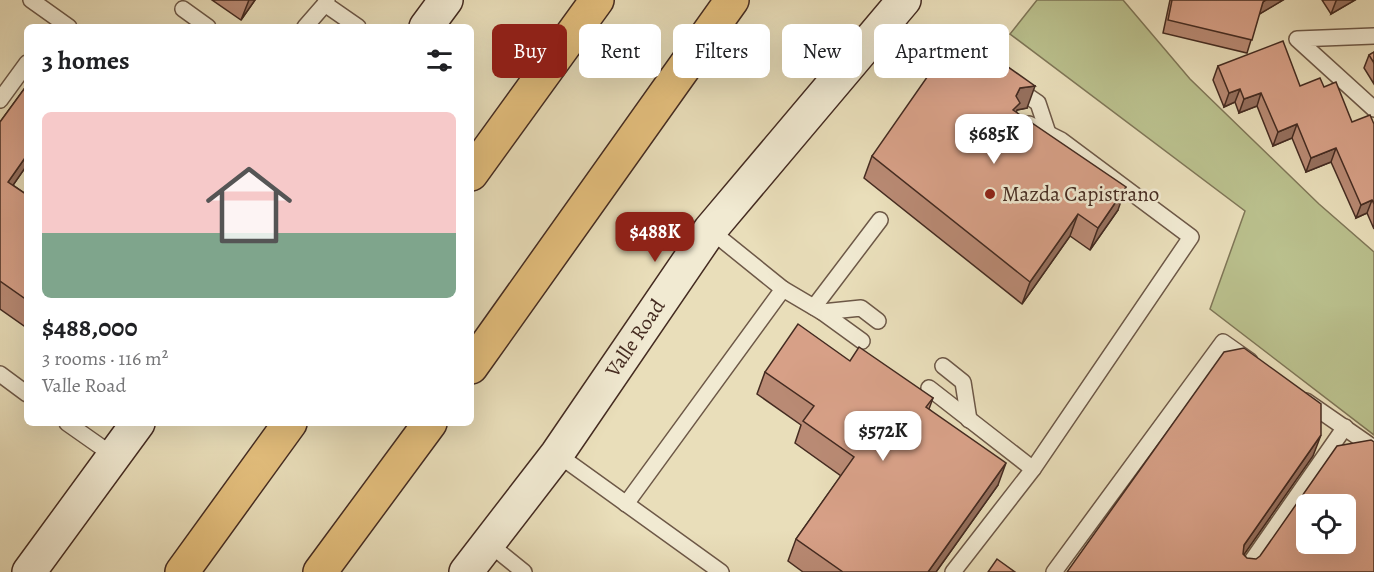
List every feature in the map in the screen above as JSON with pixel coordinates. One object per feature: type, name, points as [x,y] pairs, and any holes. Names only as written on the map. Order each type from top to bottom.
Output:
[{"type":"highway","points":[[474,170],[597,0]]},
{"type":"highway","points":[[474,363],[732,0]]},
{"type":"highway","points":[[182,572],[288,426]]},
{"type":"highway","points":[[320,572],[428,426]]},
{"type":"street","points":[[428,24],[446,0]]},
{"type":"street","name":"Valle Road","points":[[466,572],[557,454],[710,230],[895,11]]},
{"type":"street","points":[[29,572],[136,426]]},
{"type":"lane","points":[[31,0],[59,24]]},
{"type":"lane","points":[[308,24],[326,2],[354,24]]},
{"type":"lane","points":[[183,9],[204,24]]},
{"type":"lane","points":[[895,11],[907,24]]},
{"type":"lane","points":[[1374,36],[1297,39],[1374,109]]},
{"type":"lane","points":[[0,100],[24,67]]},
{"type":"lane","points":[[1002,78],[1038,103],[1048,134]]},
{"type":"lane","points":[[953,572],[1033,469],[1191,237],[1061,140],[1018,118]]},
{"type":"lane","points":[[818,309],[880,220]]},
{"type":"lane","points":[[710,230],[783,289],[818,309],[862,341]]},
{"type":"lane","points":[[626,504],[783,289]]},
{"type":"lane","points":[[818,309],[861,308],[878,321]]},
{"type":"lane","points":[[1054,572],[1223,342],[1261,369]]},
{"type":"lane","points":[[943,366],[963,382],[969,420]]},
{"type":"lane","points":[[3,377],[24,392]]},
{"type":"lane","points":[[929,388],[1033,469]]},
{"type":"lane","points":[[1298,395],[1374,448]]},
{"type":"lane","points":[[71,426],[114,456]]},
{"type":"lane","points":[[1244,572],[1345,428]]},
{"type":"lane","points":[[557,454],[721,572]]},
{"type":"lane","points":[[488,543],[524,572]]},
{"type":"green space","points":[[1037,0],[1123,0],[1190,79],[1319,204],[1374,252],[1374,435],[1210,309],[1245,211],[1010,34]]},
{"type":"building","points":[[1172,0],[1266,0],[1263,2],[1252,40],[1168,20]]},
{"type":"building","points":[[1283,41],[1300,86],[1320,78],[1324,87],[1336,82],[1352,122],[1370,115],[1374,124],[1374,204],[1372,200],[1361,205],[1336,148],[1311,158],[1297,124],[1278,132],[1261,93],[1244,99],[1240,89],[1229,93],[1218,66]]},
{"type":"building","points":[[1374,52],[1374,63],[1369,55]]},
{"type":"building","name":"Mazda Capistrano","points":[[1009,68],[1035,86],[1020,88],[1016,96],[1020,103],[1013,110],[1126,187],[1098,228],[1078,214],[1030,282],[872,156],[926,78],[1009,78]]},
{"type":"building","points":[[24,89],[24,159],[8,182],[24,193],[24,298],[0,281],[0,122]]},
{"type":"building","points":[[798,324],[850,361],[859,347],[933,398],[926,407],[1006,463],[928,572],[843,572],[796,539],[854,457],[803,421],[814,406],[765,372]]},
{"type":"building","points":[[1244,348],[1321,404],[1321,435],[1244,545],[1243,554],[1247,558],[1256,559],[1260,556],[1296,505],[1296,554],[1356,554],[1356,494],[1303,494],[1337,446],[1371,440],[1374,442],[1374,572],[1067,572],[1224,352]]},
{"type":"building","points":[[997,559],[1015,572],[988,572]]},
{"type":"place","name":"Mazda Capistrano","points":[[990,194]]}]
